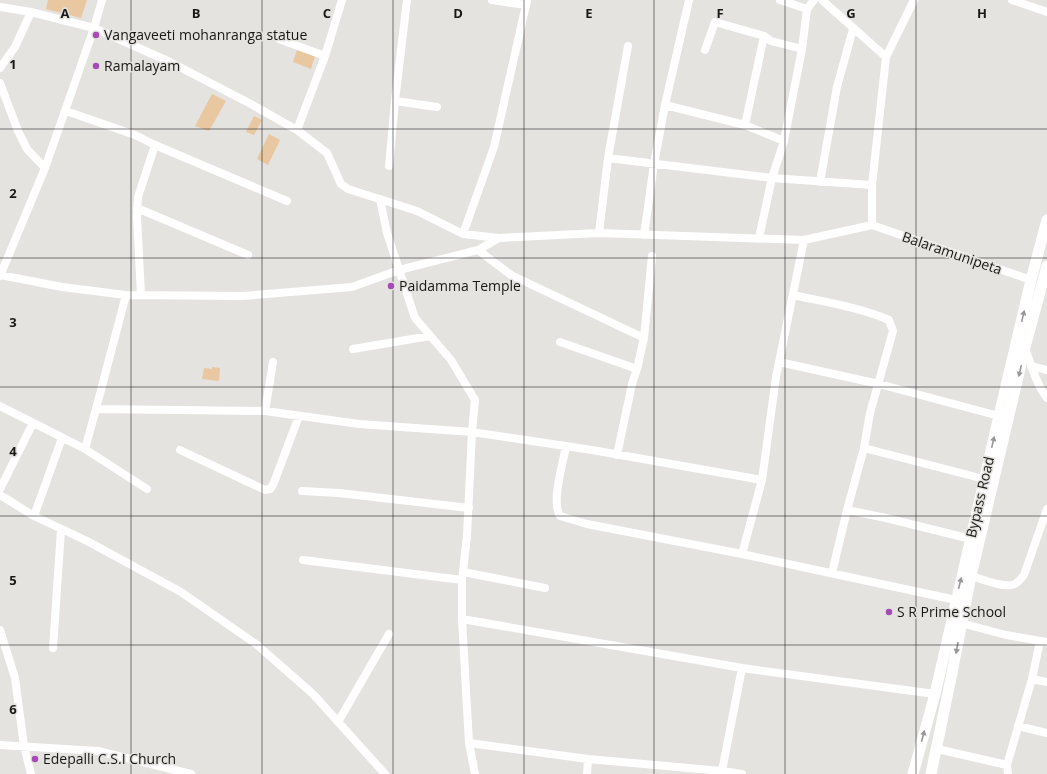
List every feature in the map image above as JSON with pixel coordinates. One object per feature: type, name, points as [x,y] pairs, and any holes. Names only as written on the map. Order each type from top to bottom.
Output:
[{"type":"main road","name":"Bypass Road","points":[[913,774],[934,694],[1031,280],[1047,220]]},
{"type":"main road","name":"Bypass Road","points":[[931,774],[971,576],[1025,346],[1045,284],[1047,266]]},
{"type":"street","points":[[102,0],[66,111],[45,168],[0,275],[62,288],[126,295],[243,296],[352,287],[399,270],[478,250],[499,238]]},
{"type":"street","points":[[297,130],[325,56],[342,0]]},
{"type":"street","points":[[389,166],[407,0]]},
{"type":"street","points":[[463,234],[494,147],[526,2],[492,0]]},
{"type":"street","points":[[644,235],[654,164],[665,105],[689,0]]},
{"type":"street","points":[[780,0],[807,9]]},
{"type":"street","points":[[759,238],[772,178],[784,141],[802,49],[807,9],[814,0]]},
{"type":"street","points":[[0,7],[31,12],[94,28],[170,62],[297,130],[327,153],[341,184],[344,187],[417,211],[463,234],[499,238],[599,233],[804,240],[872,225],[872,185],[886,57],[914,0]]},
{"type":"street","points":[[1012,0],[1047,12]]},
{"type":"street","points":[[826,2],[853,29],[886,57]]},
{"type":"street","points":[[0,68],[15,47],[31,12]]},
{"type":"street","points":[[705,50],[715,22],[764,36],[771,41],[802,49]]},
{"type":"street","points":[[820,182],[837,87],[853,29]]},
{"type":"street","points":[[745,125],[764,36]]},
{"type":"street","points":[[279,38],[325,56]]},
{"type":"street","points":[[599,233],[608,158],[628,46]]},
{"type":"street","points":[[0,83],[18,131],[27,149],[45,168]]},
{"type":"street","points":[[395,101],[437,107]]},
{"type":"street","points":[[665,105],[745,125],[784,141]]},
{"type":"street","points":[[66,111],[135,135],[155,145],[287,201]]},
{"type":"street","points":[[141,295],[137,208],[138,197],[155,145]]},
{"type":"street","points":[[608,158],[772,178],[872,185]]},
{"type":"street","points":[[380,199],[387,233],[415,318],[451,360],[475,400],[472,432],[469,508],[463,576],[462,619],[469,743],[475,774]]},
{"type":"street","points":[[137,208],[248,255]]},
{"type":"street","name":"Balaramunipeta","points":[[872,225],[1031,280]]},
{"type":"street","points":[[742,554],[762,480],[779,362],[804,240]]},
{"type":"street","points":[[478,250],[511,275],[644,338]]},
{"type":"street","points":[[617,454],[632,384],[644,338],[652,256]]},
{"type":"street","points":[[85,449],[126,295]]},
{"type":"street","points":[[793,295],[856,308],[875,314],[889,320],[893,331],[870,413],[864,448],[832,573]]},
{"type":"street","points":[[353,349],[430,336]]},
{"type":"street","points":[[560,342],[637,369]]},
{"type":"street","points":[[1025,346],[1031,366],[1043,393],[1047,398]]},
{"type":"street","points":[[264,411],[273,362]]},
{"type":"street","points":[[779,362],[879,384],[999,416]]},
{"type":"street","points":[[1031,366],[1047,370]]},
{"type":"street","points":[[0,406],[85,449],[147,489]]},
{"type":"street","points":[[96,409],[264,411],[359,424],[472,432],[617,454],[762,480]]},
{"type":"street","points":[[180,450],[265,490],[270,489],[273,485],[299,416]]},
{"type":"street","points":[[0,489],[34,423]]},
{"type":"street","points":[[34,516],[62,438]]},
{"type":"street","points":[[566,446],[557,500],[558,512],[560,516],[587,524],[742,554],[956,600]]},
{"type":"street","points":[[864,448],[984,479]]},
{"type":"street","points":[[302,491],[338,493],[469,508]]},
{"type":"street","points":[[0,495],[34,516],[87,541],[181,592],[256,644],[313,694],[385,774]]},
{"type":"street","points":[[971,576],[1007,586],[1014,585],[1019,582],[1024,575],[1047,509]]},
{"type":"street","points":[[847,510],[971,539]]},
{"type":"street","points":[[53,648],[61,530]]},
{"type":"street","points":[[303,560],[463,576],[545,588]]},
{"type":"street","points":[[462,619],[742,668],[934,694]]},
{"type":"street","points":[[961,623],[1006,635],[1043,641],[1007,765],[1008,774]]},
{"type":"street","points":[[0,630],[15,678],[24,746],[31,774]]},
{"type":"street","points":[[338,722],[389,634]]},
{"type":"street","points":[[722,771],[742,668]]},
{"type":"street","points":[[1032,679],[1047,682]]},
{"type":"street","points":[[1018,726],[1047,733]]},
{"type":"street","points":[[469,743],[588,759],[742,774]]},
{"type":"street","points":[[0,745],[98,752],[191,774]]},
{"type":"street","points":[[937,749],[1007,765]]},
{"type":"street","points":[[587,774],[588,759]]},
{"type":"building","points":[[48,0],[87,0],[81,18],[46,9]]},
{"type":"building","points":[[297,50],[315,56],[311,69],[293,62]]},
{"type":"building","points":[[212,94],[226,101],[209,131],[195,126]]},
{"type":"building","points":[[254,116],[262,120],[254,135],[246,132]]},
{"type":"building","points":[[269,134],[280,140],[268,165],[257,159]]},
{"type":"building","points":[[212,367],[220,368],[219,381],[202,379],[204,368],[212,369]]},
{"type":"place","name":"Vangaveeti mohanranga statue","points":[[96,35]]},
{"type":"place","name":"Ramalayam","points":[[96,66]]},
{"type":"place","name":"Paidamma Temple","points":[[391,286]]},
{"type":"place","name":"S R Prime School","points":[[889,612]]},
{"type":"place","name":"Edepalli C.S.I Church","points":[[35,759]]}]
